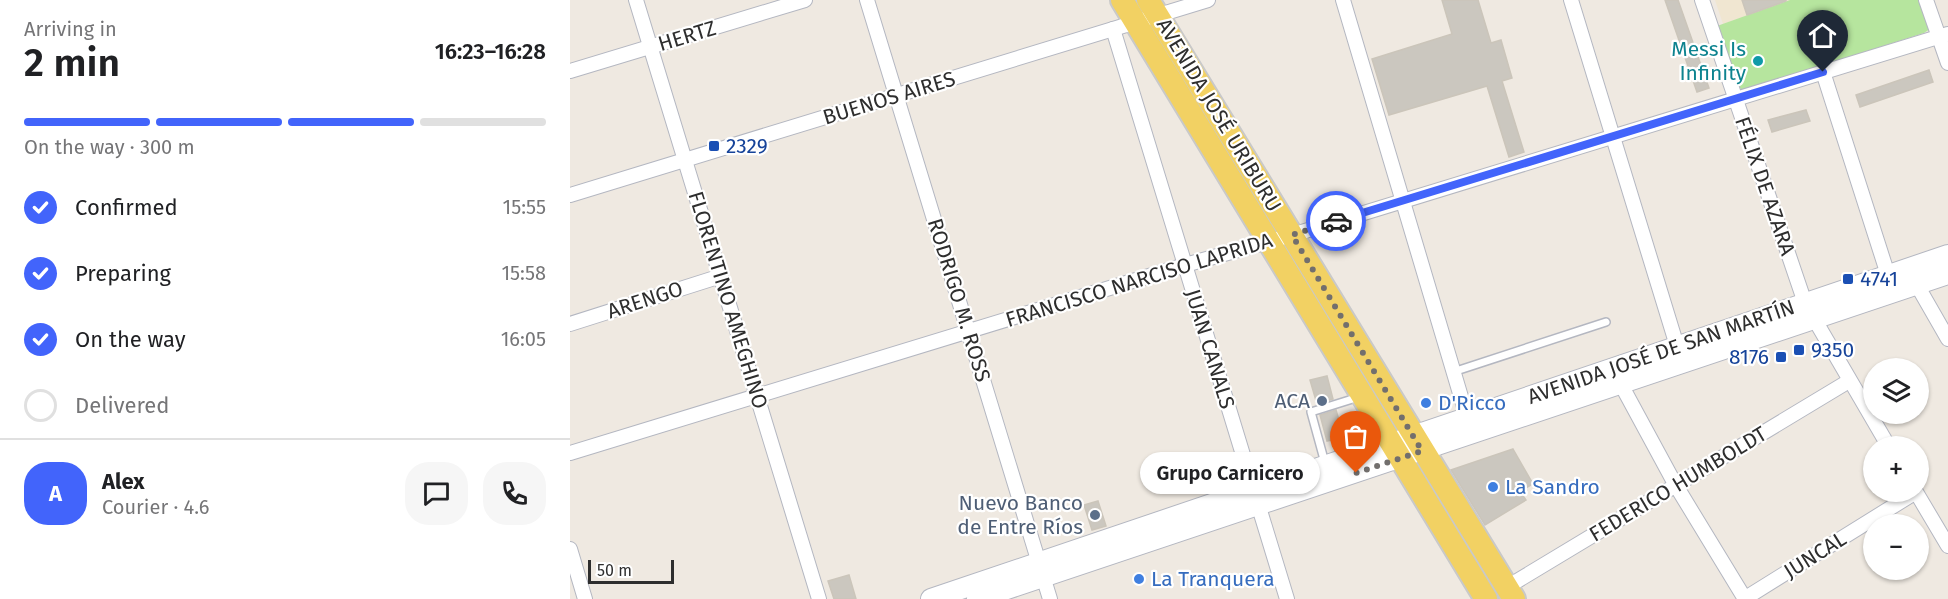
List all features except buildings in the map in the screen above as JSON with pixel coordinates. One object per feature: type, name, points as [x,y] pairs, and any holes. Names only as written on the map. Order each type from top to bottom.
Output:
[{"type":"main road","name":"AVENIDA JOSÉ URIBURU","points":[[1122,0],[1486,599]]},
{"type":"main road","name":"AVENIDA JOSÉ URIBURU","points":[[1153,8],[1511,593]]},
{"type":"main road","name":"AVENIDA JOSÉ DE SAN MARTÍN","points":[[931,599],[1041,569],[1914,276],[1948,255]]},
{"type":"main road","name":"AVENIDA JOSÉ DE SAN MARTÍN","points":[[1418,443],[1467,417],[1617,376],[1677,346],[1809,311],[1888,275],[1948,274]]},
{"type":"main road","name":"AVENIDA JOSÉ DE SAN MARTÍN","points":[[1256,497],[1326,465],[1395,451]]},
{"type":"main road","name":"AVENIDA JOSÉ DE SAN MARTÍN","points":[[977,599],[1041,569]]},
{"type":"street","name":"FLORENTINO AMEGHINO","points":[[636,0],[819,599]]},
{"type":"street","name":"HERTZ","points":[[570,71],[805,0]]},
{"type":"street","name":"RODRIGO M. ROSS","points":[[867,0],[1050,599]]},
{"type":"street","name":"BUENOS AIRES","points":[[570,195],[1113,30],[1136,22],[1153,8],[1208,0]]},
{"type":"street","points":[[1343,0],[1467,417]]},
{"type":"street","points":[[1571,0],[1677,346]]},
{"type":"street","name":"FÉLIX DE AZARA","points":[[1702,0],[1809,311],[1882,436]]},
{"type":"street","points":[[1926,0],[1943,35],[1948,63]]},
{"type":"street","name":"JUAN CANALS","points":[[1113,30],[1287,599]]},
{"type":"street","name":"FRANCISCO NARCISO LAPRIDA","points":[[570,453],[1943,35]]},
{"type":"street","points":[[1823,72],[1888,275]]},
{"type":"street","name":"ARENGO","points":[[570,324],[721,276]]},
{"type":"street","points":[[1914,276],[1948,339]]},
{"type":"street","points":[[1617,376],[1675,484],[1744,599]]},
{"type":"street","name":"FEDERICO HUMBOLDT","points":[[1511,593],[1675,484],[1849,381]]},
{"type":"street","name":"JUNCAL","points":[[1744,599],[1900,502]]},
{"type":"street","points":[[1922,502],[1948,546]]},
{"type":"street","points":[[570,549],[585,599]]},
{"type":"lane","points":[[1453,372],[1606,322]]},
{"type":"lane","points":[[1326,465],[1311,412],[1362,396]]},
{"type":"shaded area","points":[[1715,0],[1790,0],[1723,24]]},
{"type":"green space","points":[[1790,0],[1922,0],[1930,29],[1924,33],[1742,90],[1738,86],[1717,26]]},
{"type":"way so far","points":[[1336,221],[1292,235],[1422,451],[1356,473]]},
{"type":"place","name":"Messi Is Infinity","points":[[1758,61]]},
{"type":"place","name":"2329","points":[[714,146]]},
{"type":"place","name":"4741","points":[[1848,279]]},
{"type":"place","name":"9350","points":[[1799,350]]},
{"type":"place","name":"8176","points":[[1781,357]]},
{"type":"place","name":"ACA","points":[[1322,401]]},
{"type":"place","name":"D'Ricco","points":[[1426,403]]},
{"type":"place","name":"Grupo Carnicero","points":[[1356,473]]},
{"type":"place","name":"La Sandro","points":[[1493,487]]},
{"type":"place","name":"Nuevo Banco de Entre Ríos","points":[[1095,515]]},
{"type":"place","name":"La Tranquera","points":[[1139,579]]},
{"type":"route","points":[[1336,221],[1823,72]]}]
